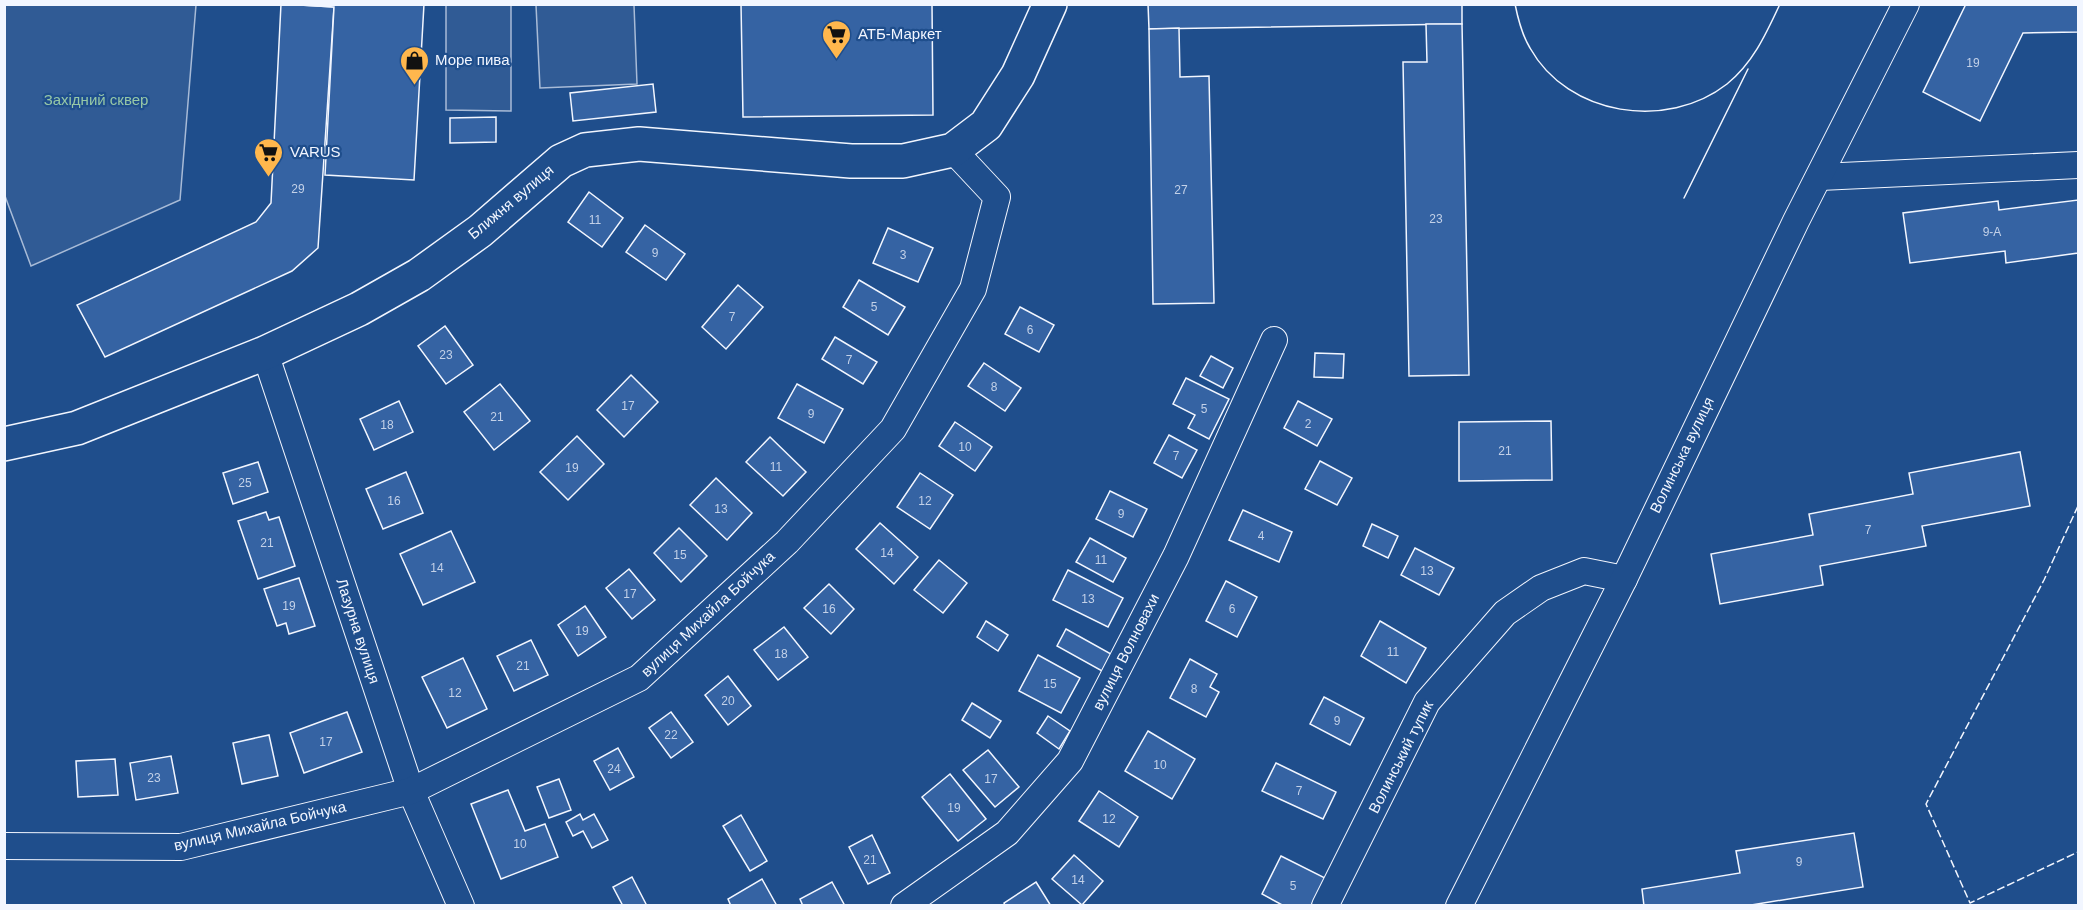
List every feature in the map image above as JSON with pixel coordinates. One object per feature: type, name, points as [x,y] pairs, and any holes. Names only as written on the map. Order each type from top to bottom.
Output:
[{"type":"street","name":"Ближня вулиця","points":[[4,444],[77,428],[265,353],[359,309],[418,275],[480,231],[561,160],[585,150],[639,144],[852,161],[903,161],[953,150],[986,125],[1018,75],[1050,4]]},
{"type":"street","name":"Волинська вулиця","points":[[1459,906],[1624,579],[1796,221],[1906,4]]},
{"type":"street","name":"вулиця Михайла Бойчука","points":[[4,846],[181,847],[411,790],[639,678],[787,542],[893,429],[973,289],[996,197],[953,150]]},
{"type":"street","points":[[1820,177],[2079,165]]},
{"type":"street","name":"вулиця Волновахи","points":[[904,906],[1007,833],[1070,761],[1176,556],[1274,340]]},
{"type":"street","name":"Лазурна вулиця","points":[[265,353],[411,790],[461,906]]},
{"type":"street","name":"Волинський тупик","points":[[1325,906],[1427,702],[1505,613],[1541,588],[1584,571],[1624,579]]},
{"type":"green space","name":"Західний сквер","points":[[5,4],[196,5],[180,200],[31,266],[5,196]]},
{"type":"green space","points":[[446,5],[511,5],[511,111],[446,110]]},
{"type":"green space","points":[[536,5],[634,5],[637,84],[540,88]]},
{"type":"building","points":[[281,4],[334,7],[318,248],[292,271],[105,357],[77,305],[256,222],[271,203]]},
{"type":"building","points":[[284,4],[424,4],[414,180],[325,175],[334,7]]},
{"type":"building","name":"АТБ-Маркет","points":[[741,4],[932,4],[933,115],[743,117]]},
{"type":"building","points":[[1148,4],[1462,4],[1462,24],[1149,29]]},
{"type":"building","points":[[1966,4],[2078,4],[2078,32],[2023,33],[1980,121],[1923,92]]},
{"type":"building","points":[[1426,24],[1462,24],[1469,375],[1409,376],[1403,62],[1427,62]]},
{"type":"building","points":[[1179,28],[1180,77],[1209,76],[1214,303],[1153,304],[1149,29]]},
{"type":"building","points":[[653,84],[656,112],[573,121],[570,93]]},
{"type":"building","points":[[496,117],[496,142],[450,143],[450,118]]},
{"type":"building","points":[[589,192],[623,218],[602,247],[568,222]]},
{"type":"building","points":[[2078,200],[2078,253],[2006,263],[2005,251],[1910,263],[1903,213],[1998,201],[1999,210]]},
{"type":"building","points":[[645,225],[685,254],[666,280],[626,252]]},
{"type":"building","points":[[888,228],[933,248],[918,282],[873,263]]},
{"type":"building","points":[[859,280],[905,307],[888,335],[843,307]]},
{"type":"building","points":[[738,285],[763,307],[726,349],[702,327]]},
{"type":"building","points":[[1020,307],[1054,325],[1039,352],[1005,334]]},
{"type":"building","points":[[445,326],[473,365],[446,384],[418,346]]},
{"type":"building","points":[[835,337],[877,362],[863,384],[822,359]]},
{"type":"building","points":[[1315,353],[1344,354],[1343,378],[1314,377]]},
{"type":"building","points":[[1211,356],[1233,368],[1223,388],[1200,376]]},
{"type":"building","points":[[984,363],[1021,388],[1005,411],[968,386]]},
{"type":"building","points":[[631,375],[658,402],[624,437],[597,410]]},
{"type":"building","points":[[1186,378],[1229,399],[1209,439],[1188,428],[1195,415],[1173,404]]},
{"type":"building","points":[[500,384],[530,421],[494,450],[464,412]]},
{"type":"building","points":[[797,384],[843,409],[824,443],[778,418]]},
{"type":"building","points":[[399,401],[413,432],[374,450],[360,419]]},
{"type":"building","points":[[1298,401],[1332,419],[1317,446],[1284,428]]},
{"type":"building","points":[[1551,421],[1552,480],[1459,481],[1459,422]]},
{"type":"building","points":[[955,422],[992,447],[975,471],[939,446]]},
{"type":"building","points":[[1169,435],[1197,450],[1182,478],[1154,463]]},
{"type":"building","points":[[577,436],[604,464],[568,500],[540,472]]},
{"type":"building","points":[[770,437],[806,472],[783,496],[746,462]]},
{"type":"building","points":[[2020,452],[2030,506],[1922,526],[1926,546],[1820,566],[1823,585],[1720,604],[1711,554],[1813,535],[1809,514],[1913,494],[1909,473]]},
{"type":"building","points":[[1320,461],[1352,478],[1337,505],[1305,489]]},
{"type":"building","points":[[258,462],[268,492],[233,504],[223,473]]},
{"type":"building","points":[[406,472],[423,513],[383,529],[366,489]]},
{"type":"building","points":[[920,473],[953,495],[930,529],[897,507]]},
{"type":"building","points":[[716,478],[752,513],[727,540],[690,505]]},
{"type":"building","points":[[1110,491],[1147,509],[1133,537],[1096,519]]},
{"type":"building","points":[[1243,510],[1292,532],[1279,562],[1229,540]]},
{"type":"building","points":[[266,512],[269,520],[279,517],[295,566],[258,579],[238,521]]},
{"type":"building","points":[[880,523],[918,557],[894,584],[856,549]]},
{"type":"building","points":[[1372,524],[1398,536],[1388,558],[1363,546]]},
{"type":"building","points":[[679,528],[707,556],[681,582],[654,553]]},
{"type":"building","points":[[451,531],[475,582],[423,605],[400,554]]},
{"type":"building","points":[[1090,538],[1126,558],[1113,582],[1076,562]]},
{"type":"building","points":[[1415,548],[1454,568],[1439,595],[1401,575]]},
{"type":"building","points":[[939,560],[967,583],[943,613],[914,590]]},
{"type":"building","points":[[629,569],[655,600],[632,619],[606,588]]},
{"type":"building","points":[[1068,570],[1123,598],[1108,627],[1053,600]]},
{"type":"building","points":[[299,578],[315,626],[289,634],[286,623],[277,626],[264,589]]},
{"type":"building","points":[[1226,581],[1257,597],[1237,637],[1206,621]]},
{"type":"building","points":[[829,584],[854,609],[831,634],[804,608]]},
{"type":"building","points":[[585,606],[606,637],[578,656],[558,625]]},
{"type":"building","points":[[986,621],[1008,635],[998,651],[977,637]]},
{"type":"building","points":[[1380,621],[1426,648],[1406,683],[1361,656]]},
{"type":"building","points":[[784,627],[808,657],[778,680],[754,650]]},
{"type":"building","points":[[1066,629],[1111,654],[1102,671],[1057,646]]},
{"type":"building","points":[[531,640],[548,675],[514,691],[497,656]]},
{"type":"building","points":[[1038,655],[1080,678],[1061,713],[1019,691]]},
{"type":"building","points":[[463,658],[487,709],[447,728],[422,677]]},
{"type":"building","points":[[1190,659],[1217,674],[1210,687],[1219,692],[1206,717],[1170,698]]},
{"type":"building","points":[[728,676],[751,706],[728,725],[705,695]]},
{"type":"building","points":[[1324,697],[1364,718],[1350,745],[1310,724]]},
{"type":"building","points":[[972,703],[1001,721],[990,738],[962,720]]},
{"type":"building","points":[[347,712],[362,752],[304,773],[290,733]]},
{"type":"building","points":[[671,712],[693,742],[671,758],[649,728]]},
{"type":"building","points":[[1048,716],[1070,731],[1059,749],[1037,733]]},
{"type":"building","points":[[1148,731],[1195,759],[1172,799],[1125,771]]},
{"type":"building","points":[[269,735],[278,776],[242,784],[233,743]]},
{"type":"building","points":[[618,748],[634,777],[610,790],[594,761]]},
{"type":"building","points":[[988,750],[1019,787],[995,807],[963,770]]},
{"type":"building","points":[[171,756],[178,793],[136,800],[130,763]]},
{"type":"building","points":[[115,759],[118,795],[78,797],[76,761]]},
{"type":"building","points":[[1276,763],[1336,792],[1323,819],[1262,791]]},
{"type":"building","points":[[950,774],[986,819],[958,841],[922,797]]},
{"type":"building","points":[[559,779],[571,810],[549,818],[537,787]]},
{"type":"building","points":[[508,790],[525,831],[545,824],[558,857],[501,879],[471,804]]},
{"type":"building","points":[[1099,791],[1138,817],[1119,847],[1079,821]]},
{"type":"building","points":[[580,814],[583,820],[594,814],[608,840],[592,848],[583,831],[573,836],[566,822]]},
{"type":"building","points":[[741,815],[767,861],[750,871],[723,826]]},
{"type":"building","points":[[1854,833],[1863,887],[1745,906],[1644,906],[1642,889],[1740,873],[1736,851]]},
{"type":"building","points":[[872,835],[890,873],[868,884],[849,847]]},
{"type":"building","points":[[1074,855],[1103,881],[1082,905],[1052,879]]},
{"type":"building","points":[[1281,856],[1325,878],[1311,906],[1284,906],[1262,894]]},
{"type":"building","points":[[632,877],[647,906],[623,906],[613,887]]},
{"type":"building","points":[[762,879],[777,906],[731,906],[728,899]]},
{"type":"building","points":[[832,882],[845,906],[803,906],[800,899]]},
{"type":"building","points":[[1036,882],[1051,906],[1005,906],[1004,903]]},
{"type":"tram line","points":[[1515,4],[1530,48],[1547,71],[1568,89],[1593,102],[1620,109],[1648,111],[1676,108],[1703,99],[1727,84],[1752,57],[1780,4]]},
{"type":"tram line","points":[[1684,198],[1748,69]]},
{"type":"fence","points":[[2078,506],[2044,580],[1926,804],[1970,903],[2078,852]]},
{"type":"place","name":"АТБ-Маркет","points":[[837,60]]},
{"type":"place","name":"Море пива","points":[[414,86]]},
{"type":"place","name":"VARUS","points":[[269,178]]}]
